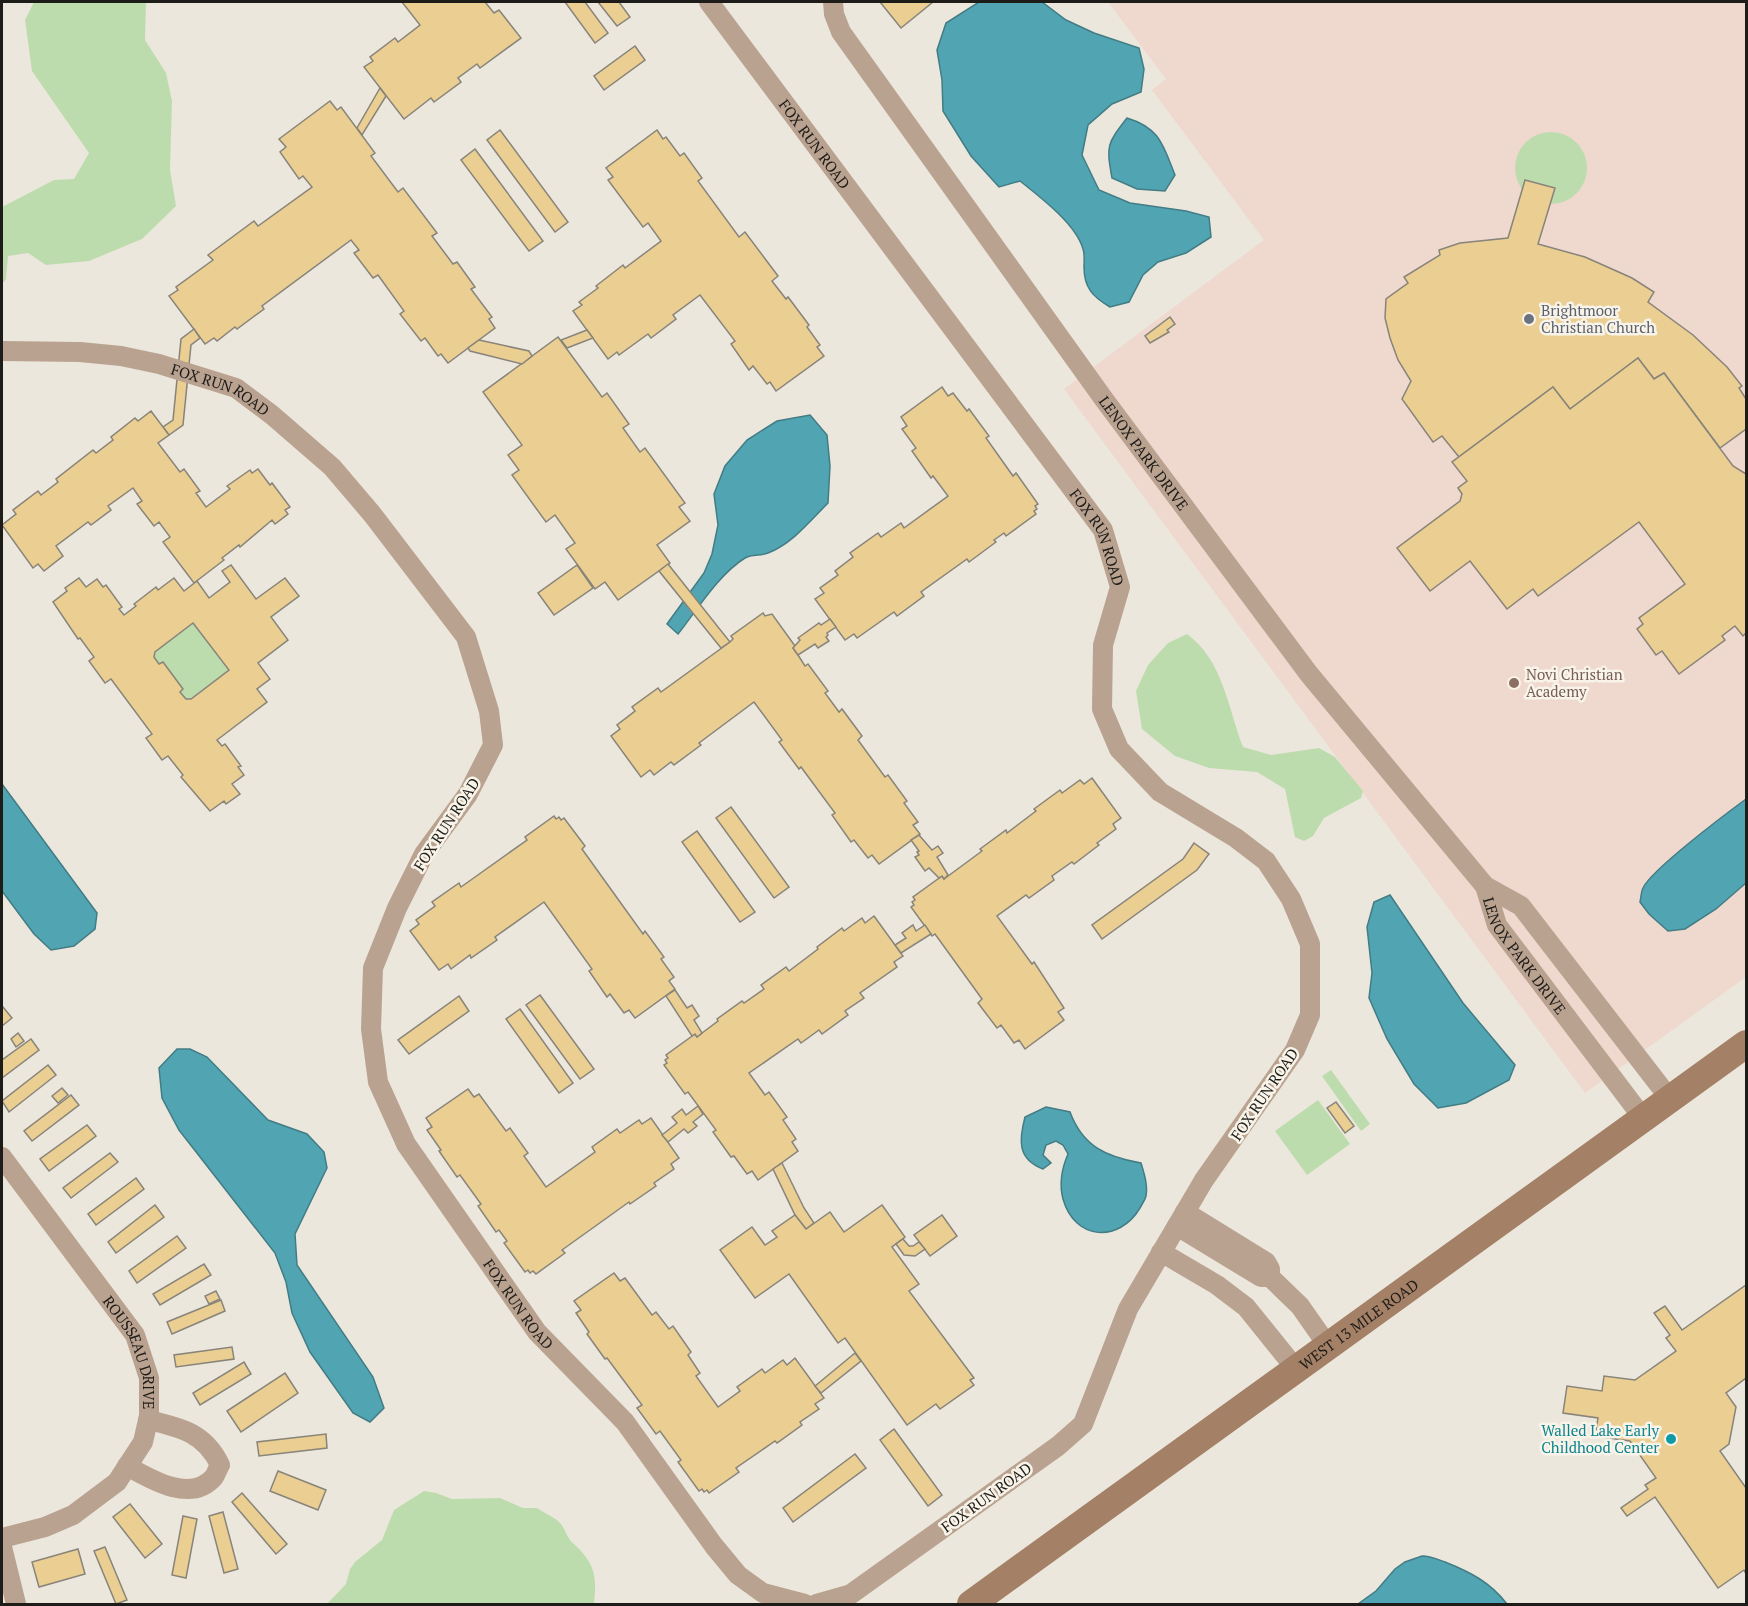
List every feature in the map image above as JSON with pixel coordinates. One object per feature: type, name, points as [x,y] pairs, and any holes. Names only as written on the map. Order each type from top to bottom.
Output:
[{"type":"street","name":"FOX RUN ROAD","points":[[709,2],[1103,530],[1120,587],[1103,645],[1102,709],[1119,749],[1160,792],[1236,838],[1266,861],[1291,899],[1310,944],[1310,1016],[1295,1050],[1204,1180],[1128,1309],[1083,1424],[1058,1446],[851,1594],[816,1605]]},
{"type":"street","name":"LENOX PARK DRIVE","points":[[833,2],[834,14],[841,32],[1135,441],[1309,674],[1485,886],[1521,906],[1670,1099]]},
{"type":"street","name":"FOX RUN ROAD","points":[[2,351],[80,352],[122,356],[159,364],[236,388],[273,415],[332,467],[372,514],[466,637],[489,711],[493,745],[468,794],[424,854],[397,908],[373,968],[371,1029],[378,1082],[406,1144],[537,1332],[625,1422],[714,1546],[738,1575],[763,1593],[805,1605]]},
{"type":"street","name":"LENOX PARK DRIVE","points":[[1485,886],[1497,925],[1643,1118]]},
{"type":"street","name":"LENOX PARK DRIVE","points":[[1569,1022],[1594,1003]]},
{"type":"street","name":"WEST 13 MILE ROAD","points":[[971,1605],[1746,1044]]},
{"type":"street","name":"ROUSSEAU DRIVE","points":[[2,1156],[135,1335],[149,1378],[148,1420],[143,1442],[117,1482],[73,1515],[45,1527],[2,1538]]},
{"type":"street","points":[[1181,1219],[1266,1262],[1270,1269],[1270,1277],[1300,1306],[1328,1346]]},
{"type":"street","points":[[1161,1252],[1217,1285],[1246,1307],[1296,1369]]},
{"type":"street","points":[[127,1466],[154,1482],[176,1488],[198,1488],[213,1478],[220,1465],[213,1450],[198,1437],[183,1429],[148,1420]]},
{"type":"street","points":[[2,1547],[16,1605]]},
{"type":"shaded area","name":"Novi Christian Academy","points":[[1108,2],[1746,2],[1746,977],[1585,1093],[1064,389],[1264,240],[1152,90],[1166,79]]},
{"type":"green space","points":[[34,2],[146,2],[145,40],[166,73],[172,101],[170,170],[176,206],[142,239],[89,261],[46,265],[28,253],[8,256],[6,279],[2,284],[2,207],[54,180],[74,179],[89,153],[32,71],[25,20]]},
{"type":"green space","points":[[1551,132],[1565,135],[1577,142],[1584,154],[1587,168],[1584,182],[1577,194],[1565,201],[1551,204],[1537,201],[1525,194],[1518,182],[1515,168],[1518,154],[1525,142],[1537,135]]},
{"type":"green space","points":[[193,623],[229,670],[191,699],[186,699],[180,692],[183,689],[163,662],[159,664],[154,657],[155,652]]},
{"type":"green space","points":[[1187,634],[1209,657],[1217,671],[1243,747],[1271,755],[1319,748],[1335,757],[1363,791],[1361,798],[1324,818],[1313,836],[1304,841],[1295,837],[1285,789],[1257,772],[1209,768],[1175,756],[1142,729],[1136,691],[1148,665],[1168,643]]},
{"type":"green space","points":[[1331,1070],[1370,1124],[1361,1131],[1322,1076]]},
{"type":"green space","points":[[1318,1100],[1350,1144],[1307,1175],[1275,1131]]},
{"type":"green space","points":[[424,1491],[452,1499],[500,1498],[523,1508],[537,1508],[553,1517],[561,1524],[570,1540],[590,1564],[595,1578],[594,1604],[327,1604],[346,1584],[350,1569],[355,1562],[382,1540],[394,1510]]},
{"type":"water","points":[[979,2],[1042,2],[1066,20],[1094,33],[1139,48],[1144,69],[1141,92],[1112,104],[1088,125],[1082,155],[1099,190],[1130,203],[1186,211],[1209,217],[1211,237],[1186,253],[1158,262],[1143,275],[1129,302],[1110,307],[1094,295],[1084,274],[1083,249],[1073,230],[1020,181],[999,187],[971,156],[943,111],[942,80],[937,50],[946,23]]},
{"type":"water","points":[[1127,118],[1147,127],[1163,146],[1175,175],[1165,191],[1137,189],[1112,178],[1110,145]]},
{"type":"water","points":[[810,415],[827,435],[830,466],[828,503],[785,544],[768,553],[745,558],[735,565],[717,583],[678,634],[667,624],[704,573],[712,554],[718,525],[714,494],[725,466],[747,440],[777,421]]},
{"type":"water","points":[[2,784],[97,913],[95,929],[74,946],[51,950],[34,934],[2,891]]},
{"type":"water","points":[[1746,799],[1746,883],[1716,909],[1685,929],[1668,931],[1649,914],[1640,902],[1643,888],[1660,868]]},
{"type":"water","points":[[1390,895],[1463,1003],[1515,1065],[1509,1080],[1466,1103],[1438,1108],[1414,1084],[1387,1039],[1369,998],[1372,973],[1367,927],[1374,902]]},
{"type":"water","points":[[177,1049],[190,1049],[207,1057],[268,1120],[307,1134],[324,1152],[327,1168],[295,1234],[297,1265],[373,1377],[384,1408],[370,1422],[353,1413],[310,1352],[292,1313],[286,1282],[275,1253],[179,1130],[162,1098],[159,1068]]},
{"type":"water","points":[[1046,1107],[1070,1112],[1082,1134],[1098,1148],[1117,1157],[1141,1163],[1146,1183],[1146,1198],[1131,1219],[1121,1227],[1110,1232],[1087,1230],[1069,1213],[1061,1188],[1068,1154],[1063,1145],[1056,1141],[1046,1145],[1043,1155],[1051,1163],[1043,1169],[1028,1160],[1024,1154],[1021,1141],[1025,1117]]},
{"type":"water","points":[[1422,1556],[1431,1557],[1471,1574],[1487,1584],[1507,1604],[1358,1604],[1376,1591],[1395,1569],[1405,1562]]},
{"type":"building","points":[[402,2],[485,2],[494,13],[499,10],[521,38],[480,68],[477,64],[458,78],[461,82],[434,102],[431,98],[404,119],[364,67],[373,61],[370,57],[395,38],[398,42],[420,25]]},
{"type":"building","points":[[565,2],[585,2],[608,33],[595,43]]},
{"type":"building","points":[[598,2],[619,2],[630,17],[617,26]]},
{"type":"building","points":[[880,2],[933,2],[901,28]]},
{"type":"building","points":[[635,46],[645,60],[604,90],[594,76]]},
{"type":"building","points":[[380,88],[386,96],[362,135],[357,128]]},
{"type":"building","points":[[330,101],[337,110],[341,107],[375,153],[371,156],[398,192],[403,188],[437,233],[432,236],[453,264],[457,262],[475,287],[471,289],[492,317],[489,319],[495,328],[448,363],[441,354],[438,356],[425,338],[421,341],[400,314],[404,311],[378,275],[373,278],[354,253],[359,250],[351,240],[262,306],[264,309],[217,341],[214,338],[205,344],[169,296],[178,290],[176,287],[213,260],[208,255],[254,221],[258,226],[312,187],[303,176],[299,179],[280,152],[286,147],[279,139]]},
{"type":"building","points":[[500,130],[568,222],[555,232],[487,140]]},
{"type":"building","points":[[657,130],[663,139],[666,137],[680,156],[684,153],[702,178],[698,181],[739,237],[745,232],[778,276],[772,281],[786,299],[788,297],[809,325],[807,327],[820,345],[817,347],[824,356],[776,391],[770,382],[767,384],[753,366],[749,370],[731,344],[735,341],[700,295],[673,315],[676,319],[651,338],[648,334],[619,355],[617,352],[608,359],[573,311],[582,305],[579,302],[598,288],[596,286],[623,265],[625,268],[661,241],[648,223],[643,227],[608,180],[613,177],[606,168]]},
{"type":"building","points":[[475,149],[543,241],[529,251],[461,160]]},
{"type":"building","name":"Brightmoor Christian Church","points":[[1525,180],[1555,188],[1538,244],[1585,257],[1632,278],[1654,292],[1648,302],[1693,335],[1727,367],[1742,386],[1739,388],[1746,399],[1746,429],[1720,448],[1664,373],[1654,379],[1638,358],[1570,409],[1553,387],[1459,457],[1442,436],[1433,442],[1402,399],[1411,381],[1398,360],[1390,338],[1385,318],[1386,299],[1408,283],[1404,277],[1440,255],[1439,250],[1460,243],[1508,238]]},
{"type":"building","points":[[1170,317],[1175,324],[1167,330],[1169,332],[1150,343],[1145,336]]},
{"type":"building","points":[[194,329],[200,338],[191,345],[183,425],[169,435],[163,427],[173,420],[181,339]]},
{"type":"building","points":[[587,330],[593,338],[567,348],[561,340]]},
{"type":"building","points":[[558,337],[602,397],[607,393],[629,424],[623,428],[640,452],[645,448],[685,503],[679,507],[690,521],[657,545],[670,563],[618,600],[605,582],[595,589],[566,549],[575,543],[555,515],[546,522],[512,475],[519,470],[508,455],[522,445],[483,392]]},
{"type":"building","points":[[479,340],[529,351],[532,356],[522,364],[470,351],[468,348]]},
{"type":"building","points":[[1638,358],[1654,379],[1664,373],[1733,466],[1746,474],[1746,633],[1743,636],[1735,626],[1722,636],[1725,640],[1679,674],[1662,651],[1656,655],[1637,629],[1643,624],[1639,618],[1685,584],[1639,522],[1538,596],[1533,589],[1507,609],[1470,561],[1430,591],[1397,548],[1460,501],[1462,494],[1458,488],[1467,481],[1452,462],[1553,387],[1570,409]]},
{"type":"building","points":[[942,387],[948,396],[953,393],[967,411],[969,409],[989,436],[986,438],[1013,476],[1016,473],[1038,504],[1034,511],[1036,514],[1006,536],[1004,533],[994,540],[996,542],[969,562],[967,559],[921,592],[924,596],[897,616],[894,612],[857,638],[854,634],[845,640],[815,599],[824,593],[820,588],[838,575],[835,571],[853,557],[850,553],[878,533],[881,537],[901,523],[904,528],[948,496],[933,476],[931,478],[912,451],[916,448],[902,429],[907,426],[901,417]]},
{"type":"building","points":[[151,411],[169,435],[158,443],[180,472],[184,469],[200,491],[196,493],[206,507],[230,489],[227,486],[250,470],[252,473],[258,469],[290,507],[285,510],[288,514],[275,524],[272,520],[240,547],[239,545],[222,558],[224,560],[194,583],[163,542],[170,537],[159,522],[154,526],[137,504],[142,501],[133,488],[108,506],[111,510],[91,525],[88,522],[56,546],[63,556],[44,571],[38,564],[33,568],[2,525],[16,514],[13,510],[38,491],[41,495],[58,482],[56,479],[93,450],[96,453],[113,440],[111,437],[135,418],[138,421]]},
{"type":"building","points":[[668,564],[730,642],[721,648],[659,571]]},
{"type":"building","points":[[231,565],[256,599],[285,578],[299,596],[271,617],[288,640],[258,663],[270,679],[257,689],[267,702],[217,740],[222,746],[225,744],[241,766],[238,767],[244,775],[232,784],[240,794],[210,811],[181,777],[183,775],[168,756],[162,760],[146,738],[152,734],[111,679],[105,683],[89,661],[94,657],[80,638],[78,639],[53,602],[67,591],[65,588],[79,578],[86,587],[97,579],[103,587],[106,585],[122,607],[119,609],[124,615],[156,587],[158,590],[174,578],[184,591],[197,581],[209,598],[230,582],[222,571]],"holes":[[[193,623],[229,670],[191,699],[186,699],[180,692],[183,689],[163,662],[159,664],[154,657],[155,652]]]},
{"type":"building","points":[[577,565],[593,588],[554,615],[538,593]]},
{"type":"building","points":[[763,613],[765,616],[772,614],[795,646],[793,648],[805,666],[808,664],[828,691],[825,693],[839,712],[842,709],[862,736],[858,740],[885,777],[888,775],[907,801],[904,803],[918,822],[913,825],[920,834],[879,864],[872,855],[868,858],[854,840],[851,842],[832,815],[835,813],[779,742],[782,740],[754,702],[699,743],[701,745],[674,765],[671,762],[654,775],[650,770],[641,777],[611,736],[620,729],[617,725],[635,711],[632,707],[658,688],[661,692],[730,642],[733,639],[731,636]]},
{"type":"building","points":[[830,619],[836,627],[827,633],[826,637],[829,641],[818,648],[815,644],[798,655],[793,648],[800,640],[798,638],[819,623],[821,625]]},
{"type":"building","points":[[1092,778],[1121,818],[1113,824],[1116,829],[1074,864],[1072,862],[1052,876],[1054,880],[1029,898],[1026,895],[997,916],[1032,964],[1034,962],[1064,1008],[1058,1012],[1064,1020],[1025,1049],[1019,1040],[1014,1043],[1001,1025],[997,1028],[978,1003],[982,999],[935,934],[932,936],[911,907],[915,900],[913,897],[942,876],[944,879],[982,851],[980,849],[1006,830],[1007,833],[1036,811],[1034,809],[1060,790],[1062,793],[1080,780],[1084,784]]},
{"type":"building","points":[[731,807],[789,887],[774,898],[716,818]]},
{"type":"building","points":[[554,816],[561,820],[564,818],[585,846],[582,849],[643,934],[645,931],[664,957],[661,959],[674,977],[669,981],[675,989],[635,1018],[629,1010],[624,1013],[610,994],[607,997],[589,971],[592,969],[544,902],[495,937],[497,940],[451,969],[448,964],[439,970],[410,931],[419,924],[416,920],[435,906],[432,902],[459,883],[461,887],[527,840],[525,837]]},
{"type":"building","points":[[697,831],[755,912],[740,922],[682,842]]},
{"type":"building","points":[[919,835],[932,850],[938,846],[943,853],[937,857],[948,875],[944,879],[942,876],[939,878],[929,868],[925,871],[915,857],[919,855],[917,852],[919,851],[911,840]]},
{"type":"building","points":[[1194,843],[1209,854],[1197,870],[1102,939],[1092,925],[1183,859]]},
{"type":"building","points":[[874,916],[903,956],[894,962],[897,967],[860,993],[864,998],[845,1011],[848,1015],[822,1034],[819,1030],[801,1043],[798,1039],[749,1073],[765,1095],[769,1092],[787,1117],[783,1120],[796,1139],[792,1142],[798,1151],[758,1180],[752,1171],[747,1174],[734,1156],[731,1157],[713,1132],[716,1130],[688,1092],[685,1094],[664,1065],[668,1058],[666,1055],[695,1034],[697,1037],[742,1001],[744,1003],[764,989],[761,985],[786,967],[789,971],[842,928],[844,931],[862,918],[865,923]]},
{"type":"building","points":[[913,925],[916,931],[925,925],[931,934],[901,953],[895,945],[906,938],[902,933]]},
{"type":"building","points":[[675,990],[687,1008],[692,1005],[699,1016],[694,1020],[702,1033],[697,1037],[695,1034],[692,1036],[666,996]]},
{"type":"building","points":[[540,995],[594,1069],[580,1079],[526,1005]]},
{"type":"building","points":[[459,996],[469,1011],[409,1054],[398,1040]]},
{"type":"building","points":[[2,1008],[12,1018],[2,1026]]},
{"type":"building","points":[[520,1009],[573,1083],[559,1093],[506,1019]]},
{"type":"building","points":[[18,1033],[24,1041],[16,1047],[11,1039]]},
{"type":"building","points":[[31,1039],[39,1050],[2,1078],[2,1060]]},
{"type":"building","points":[[48,1065],[56,1075],[9,1112],[2,1101]]},
{"type":"building","points":[[62,1088],[68,1095],[58,1103],[52,1096]]},
{"type":"building","points":[[468,1089],[474,1097],[479,1094],[506,1131],[510,1128],[528,1153],[524,1156],[546,1187],[595,1152],[592,1147],[617,1129],[620,1133],[639,1120],[642,1124],[651,1118],[679,1158],[671,1164],[674,1169],[654,1183],[656,1186],[630,1204],[629,1202],[562,1250],[565,1253],[536,1274],[528,1270],[525,1272],[504,1243],[507,1241],[499,1230],[496,1232],[478,1206],[481,1204],[460,1175],[457,1177],[427,1130],[432,1127],[426,1118]]},
{"type":"building","points":[[71,1095],[79,1105],[32,1141],[24,1131]]},
{"type":"building","points":[[1336,1102],[1354,1126],[1345,1133],[1327,1108]]},
{"type":"building","points":[[698,1106],[703,1114],[693,1122],[697,1126],[688,1133],[684,1129],[668,1142],[662,1135],[677,1123],[672,1117],[682,1109],[686,1115]]},
{"type":"building","points":[[87,1125],[96,1136],[49,1171],[40,1159]]},
{"type":"building","points":[[110,1153],[118,1162],[71,1198],[63,1188]]},
{"type":"building","points":[[782,1163],[814,1223],[806,1229],[795,1215],[773,1169]]},
{"type":"building","points":[[136,1178],[144,1189],[96,1225],[88,1214]]},
{"type":"building","points":[[155,1205],[164,1217],[116,1253],[108,1242]]},
{"type":"building","points":[[882,1205],[905,1237],[892,1247],[919,1284],[909,1291],[974,1378],[970,1380],[974,1385],[940,1409],[936,1404],[907,1425],[845,1338],[838,1343],[789,1274],[755,1298],[720,1250],[752,1227],[765,1245],[777,1237],[772,1231],[795,1215],[806,1229],[830,1212],[844,1232]]},
{"type":"building","points":[[942,1215],[957,1236],[930,1256],[914,1235]]},
{"type":"building","points":[[177,1236],[186,1248],[137,1283],[129,1271]]},
{"type":"building","points":[[903,1239],[909,1246],[919,1242],[925,1249],[915,1256],[904,1255],[896,1244]]},
{"type":"building","points":[[204,1264],[211,1275],[160,1305],[153,1294]]},
{"type":"building","points":[[614,1273],[620,1281],[625,1278],[652,1315],[656,1312],[669,1329],[673,1326],[691,1352],[688,1355],[700,1373],[696,1376],[718,1407],[740,1391],[737,1387],[762,1369],[765,1373],[783,1360],[787,1365],[795,1358],[824,1398],[815,1404],[819,1409],[800,1422],[802,1425],[777,1443],[775,1441],[736,1468],[739,1472],[709,1493],[702,1489],[699,1491],[678,1462],[681,1460],[660,1431],[656,1434],[637,1408],[642,1405],[587,1334],[589,1332],[576,1313],[581,1310],[574,1301]]},
{"type":"building","name":"Walled Lake Early Childhood Center","points":[[1746,1285],[1746,1378],[1726,1393],[1736,1407],[1729,1444],[1720,1451],[1746,1488],[1746,1574],[1744,1570],[1718,1588],[1655,1497],[1627,1516],[1621,1508],[1648,1489],[1645,1485],[1656,1478],[1630,1441],[1595,1436],[1598,1418],[1563,1413],[1567,1386],[1602,1391],[1604,1376],[1635,1380],[1676,1351],[1666,1338],[1670,1335],[1654,1313],[1665,1306],[1682,1330]]},
{"type":"building","points":[[216,1291],[220,1299],[209,1304],[205,1296]]},
{"type":"building","points":[[221,1300],[225,1311],[172,1334],[167,1322]]},
{"type":"building","points":[[232,1347],[234,1359],[176,1367],[174,1355]]},
{"type":"building","points":[[855,1353],[861,1361],[821,1393],[815,1386]]},
{"type":"building","points":[[244,1362],[251,1374],[200,1405],[193,1393]]},
{"type":"building","points":[[285,1373],[298,1393],[241,1432],[227,1411]]},
{"type":"building","points":[[894,1429],[942,1495],[928,1506],[880,1440]]},
{"type":"building","points":[[326,1434],[327,1448],[259,1456],[257,1442]]},
{"type":"building","points":[[855,1454],[866,1468],[793,1522],[783,1508]]},
{"type":"building","points":[[278,1471],[326,1490],[318,1510],[270,1491]]},
{"type":"building","points":[[242,1493],[287,1544],[276,1554],[232,1502]]},
{"type":"building","points":[[130,1504],[162,1544],[145,1558],[113,1517]]},
{"type":"building","points":[[223,1512],[238,1569],[224,1573],[209,1516]]},
{"type":"building","points":[[183,1516],[197,1519],[186,1578],[172,1575]]},
{"type":"building","points":[[105,1547],[127,1600],[116,1604],[94,1551]]},
{"type":"building","points":[[78,1549],[85,1574],[39,1587],[32,1562]]},
{"type":"place","name":"Brightmoor Christian Church","points":[[1529,319]]},
{"type":"place","name":"Novi Christian Academy","points":[[1514,683]]},
{"type":"place","name":"Walled Lake Early Childhood Center","points":[[1671,1439]]}]
